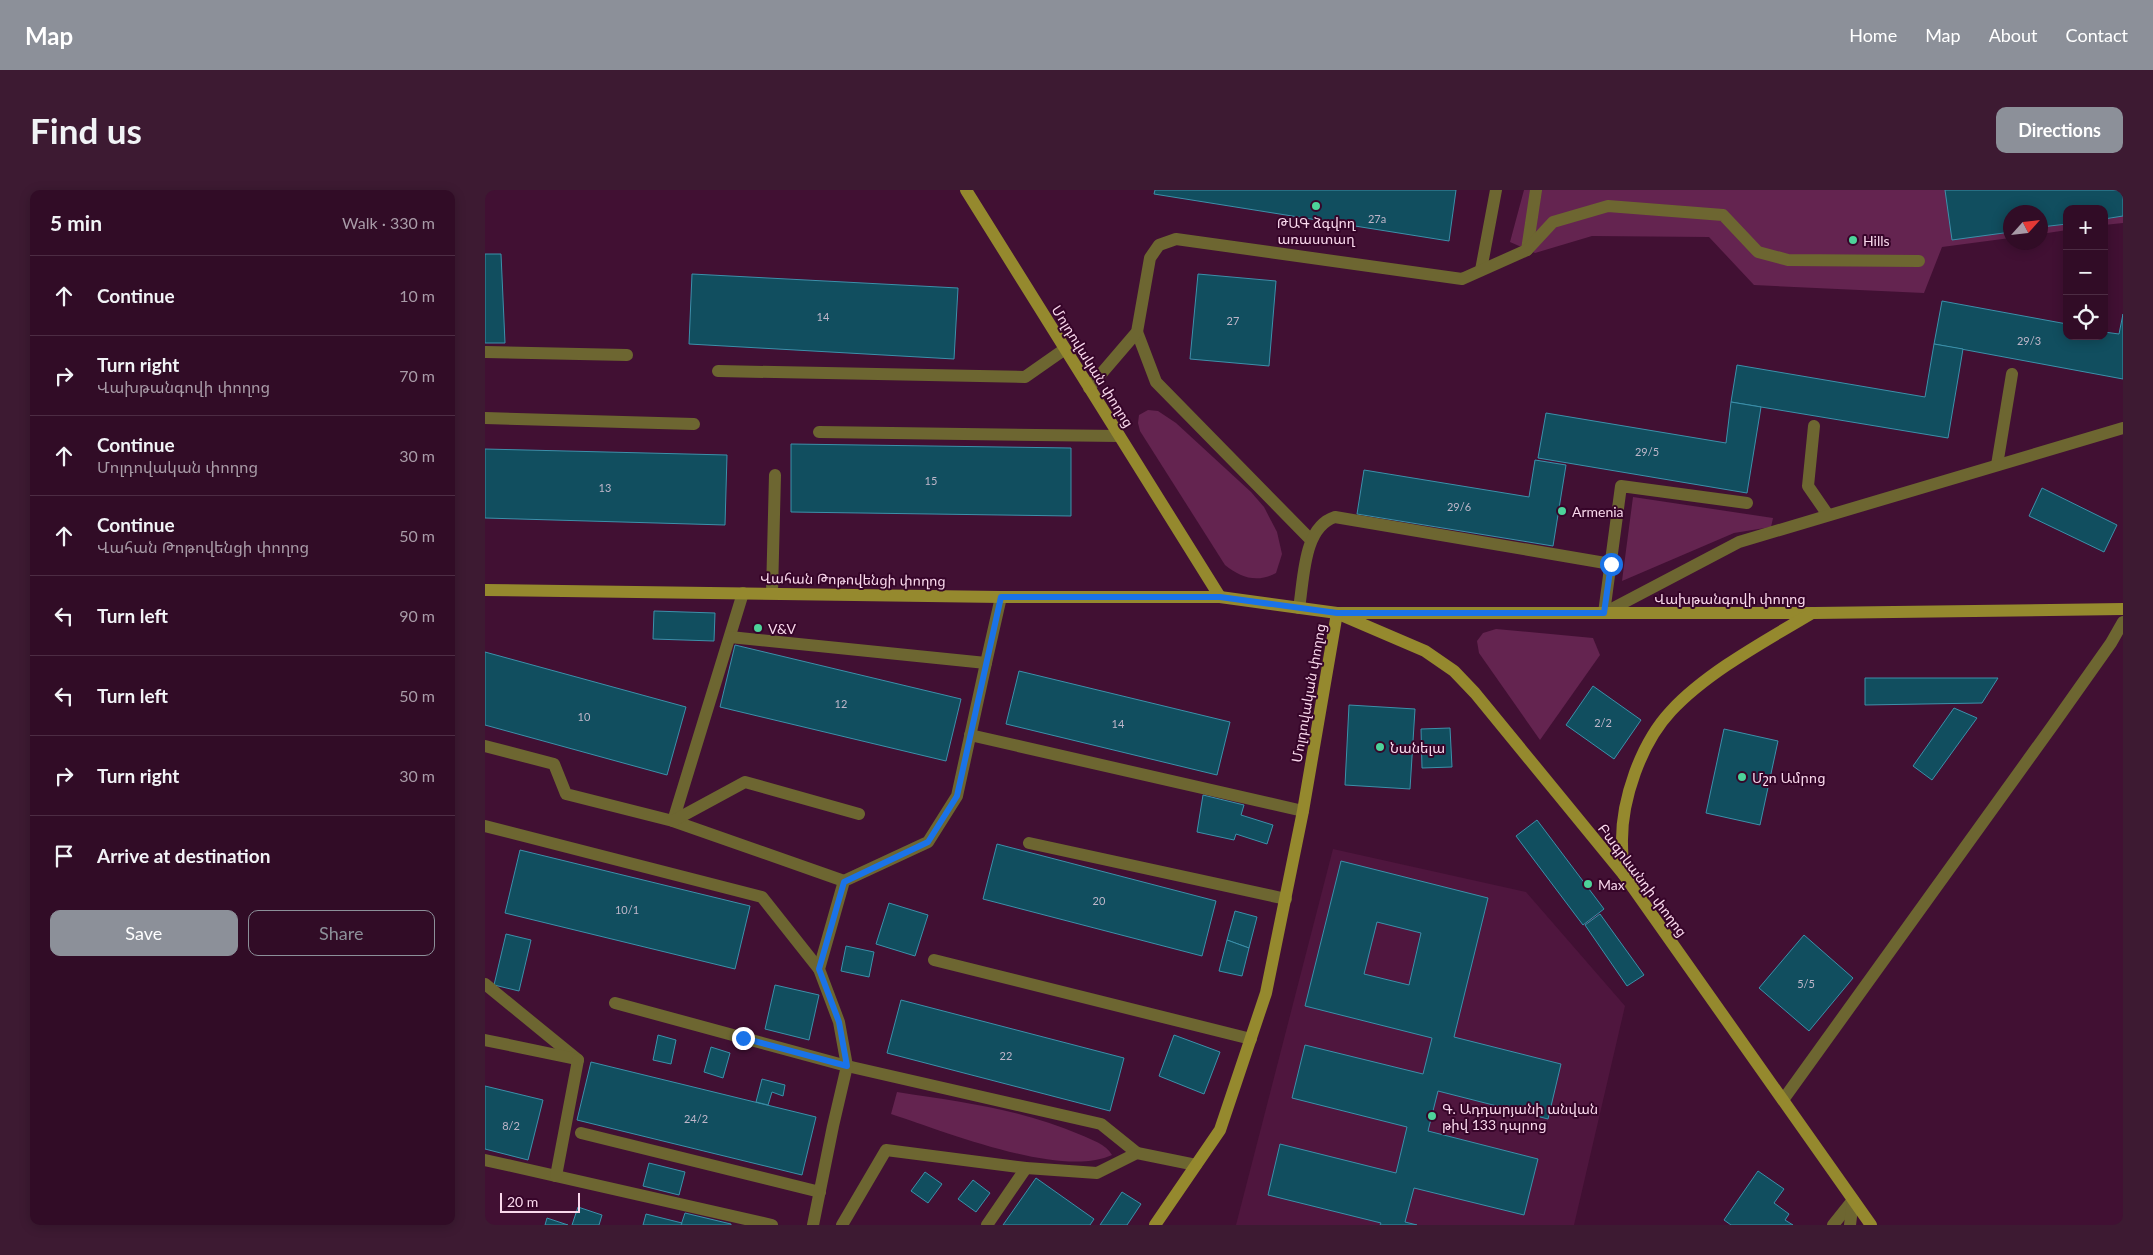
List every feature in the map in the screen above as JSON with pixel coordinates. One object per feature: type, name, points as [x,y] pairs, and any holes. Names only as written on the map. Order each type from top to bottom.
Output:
[{"type":"street","name":"Մոլդովական փողոց","points":[[965,190],[1220,597],[1337,613],[1303,811],[1266,993],[1220,1130],[1155,1225]]},
{"type":"street","points":[[1481,270],[1496,190]]},
{"type":"street","points":[[1527,250],[1536,190]]},
{"type":"street","points":[[1089,388],[1137,332],[1150,258],[1159,245],[1176,239],[1462,279],[1527,250],[1553,222],[1608,206],[1723,215],[1758,252],[1788,260],[1919,260]]},
{"type":"street","points":[[1137,332],[1156,382],[1311,539]]},
{"type":"street","points":[[718,370],[1025,376],[1065,349]]},
{"type":"street","points":[[485,352],[627,355]]},
{"type":"street","points":[[1997,465],[2013,374]]},
{"type":"street","points":[[485,418],[694,424]]},
{"type":"street","points":[[1815,426],[1808,486],[1828,515]]},
{"type":"street","points":[[1604,613],[1739,542],[2123,428]]},
{"type":"street","points":[[819,432],[1119,436]]},
{"type":"street","points":[[772,593],[775,475]]},
{"type":"street","points":[[1604,613],[1621,486],[1747,503]]},
{"type":"street","points":[[1299,608],[1311,539],[1324,523],[1335,517],[1611,564]]},
{"type":"street","name":"Վահան Թոթովենցի փողոց","points":[[485,590],[1001,597],[1220,597]]},
{"type":"street","points":[[673,821],[743,593]]},
{"type":"street","points":[[485,746],[554,764],[567,794],[673,821],[844,882],[928,842],[957,796],[1001,597]]},
{"type":"street","name":"Վախթանգովի փողոց","points":[[1337,613],[1813,613],[2123,610]]},
{"type":"street","name":"Բագրևանդի փողոց","points":[[1337,613],[1414,645],[1454,670],[1475,692],[1624,874],[1871,1225]]},
{"type":"street","points":[[1624,874],[1621,843],[1625,813],[1635,772],[1656,730],[1671,710],[1697,688],[1734,661],[1813,613]]},
{"type":"street","points":[[1783,1100],[2075,694],[2123,622]]},
{"type":"street","points":[[730,637],[986,663]]},
{"type":"street","points":[[970,735],[1303,811]]},
{"type":"street","points":[[673,821],[745,782],[859,814]]},
{"type":"street","points":[[485,826],[762,897],[819,969],[839,1022],[847,1066],[813,1225]]},
{"type":"street","points":[[1029,843],[1285,900]]},
{"type":"street","points":[[819,969],[844,882]]},
{"type":"street","points":[[934,960],[1251,1039]]},
{"type":"street","points":[[485,984],[578,1060]]},
{"type":"street","points":[[615,1003],[847,1066],[1101,1124],[1137,1153],[1196,1165]]},
{"type":"street","points":[[485,1040],[578,1060]]},
{"type":"street","points":[[556,1176],[578,1060]]},
{"type":"street","points":[[581,1132],[820,1192]]},
{"type":"street","points":[[841,1225],[886,1150],[1026,1168],[1097,1173],[1137,1153]]},
{"type":"street","points":[[485,1160],[773,1225]]},
{"type":"street","points":[[987,1225],[1026,1168]]},
{"type":"street","points":[[1833,1225],[1853,1200]]},
{"type":"street","points":[[1850,1225],[1853,1200]]},
{"type":"shaded area","name":"Hills","points":[[1524,190],[2123,190],[2123,223],[2108,225],[2108,205],[2063,205],[2063,231],[2048,233],[2048,205],[2003,205],[2003,239],[1942,247],[1924,293],[1754,285],[1709,237],[1592,236],[1535,253],[1510,242]]},
{"type":"shaded area","points":[[1148,410],[1158,411],[1176,423],[1251,492],[1264,507],[1277,532],[1282,554],[1276,573],[1262,578],[1249,578],[1225,565],[1140,431],[1139,415]]},
{"type":"shaded area","points":[[1633,497],[1773,518],[1771,527],[1734,533],[1622,581]]},
{"type":"shaded area","points":[[1496,629],[1593,638],[1600,655],[1540,740],[1479,653],[1477,641],[1483,633]]},
{"type":"shaded area","name":"Գ. Ադդարյանի անվան թիվ 133 դպրոց","points":[[1333,849],[1526,892],[1625,1006],[1574,1225],[1236,1225]]},
{"type":"shaded area","points":[[897,1092],[991,1108],[1036,1119],[1094,1141],[1106,1148],[1112,1155],[1090,1161],[1063,1161],[1034,1157],[971,1141],[891,1114]]},
{"type":"building","points":[[1155,190],[1456,190],[1449,241],[1154,194]]},
{"type":"building","points":[[1945,190],[2123,190],[2123,216],[2108,218],[2108,205],[2063,205],[2063,224],[2048,226],[2048,205],[2003,205],[2003,233],[1952,240]]},
{"type":"building","points":[[485,254],[501,254],[505,343],[485,343]]},
{"type":"building","points":[[692,274],[958,288],[954,359],[689,344]]},
{"type":"building","points":[[1198,274],[1276,281],[1269,366],[1190,359]]},
{"type":"building","points":[[1942,301],[2063,323],[2063,340],[2108,340],[2108,333],[2119,334],[2123,314],[2123,379],[1934,344]]},
{"type":"building","points":[[1934,344],[1963,349],[1948,438],[1731,402],[1737,365],[1925,397]]},
{"type":"building","points":[[1731,402],[1761,407],[1747,493],[1538,458],[1546,413],[1726,443]]},
{"type":"building","points":[[791,444],[1071,448],[1071,516],[791,512]]},
{"type":"building","points":[[485,449],[727,455],[725,525],[485,518]]},
{"type":"building","points":[[1535,460],[1566,465],[1553,546],[1357,514],[1364,470],[1529,497]]},
{"type":"building","points":[[2042,488],[2117,525],[2104,552],[2029,516]]},
{"type":"building","points":[[654,611],[715,613],[714,641],[653,639]]},
{"type":"building","points":[[735,645],[961,699],[946,761],[720,707]]},
{"type":"building","points":[[485,652],[686,707],[667,775],[485,725]]},
{"type":"building","points":[[1019,671],[1230,722],[1217,775],[1006,724]]},
{"type":"building","points":[[1865,678],[1998,678],[1982,703],[1865,705]]},
{"type":"building","points":[[1593,686],[1641,720],[1614,759],[1566,725]]},
{"type":"building","name":"Նանելա","points":[[1349,705],[1415,709],[1410,789],[1345,785]]},
{"type":"building","points":[[1954,708],[1977,718],[1932,780],[1913,766]]},
{"type":"building","points":[[1450,728],[1452,767],[1422,768],[1421,729]]},
{"type":"building","name":"Մշո Ամրոց","points":[[1724,729],[1778,741],[1760,825],[1706,813]]},
{"type":"building","points":[[1203,795],[1244,805],[1241,815],[1273,825],[1267,844],[1236,834],[1234,840],[1197,832]]},
{"type":"building","points":[[1537,820],[1604,909],[1583,925],[1516,836]]},
{"type":"building","points":[[997,844],[1216,901],[1202,956],[983,899]]},
{"type":"building","points":[[520,850],[750,906],[735,969],[505,913]]},
{"type":"building","points":[[1341,861],[1488,898],[1454,1037],[1561,1064],[1548,1119],[1438,1091],[1428,1131],[1538,1159],[1524,1215],[1414,1188],[1405,1222],[1417,1225],[1380,1225],[1381,1223],[1268,1195],[1280,1144],[1396,1173],[1407,1127],[1292,1098],[1305,1045],[1423,1074],[1432,1038],[1305,1006]],"holes":[[[1377,922],[1421,933],[1409,985],[1364,974]]]},
{"type":"building","points":[[889,903],[928,915],[915,956],[876,944]]},
{"type":"building","points":[[1235,911],[1257,917],[1249,948],[1227,940]]},
{"type":"building","points":[[1600,914],[1644,975],[1627,986],[1585,925]]},
{"type":"building","points":[[506,934],[531,940],[519,991],[494,985]]},
{"type":"building","points":[[1804,935],[1853,978],[1809,1031],[1759,988]]},
{"type":"building","points":[[1227,940],[1249,948],[1242,976],[1219,971]]},
{"type":"building","points":[[846,946],[874,952],[869,977],[841,971]]},
{"type":"building","points":[[775,985],[819,995],[809,1040],[765,1029]]},
{"type":"building","points":[[901,1000],[1124,1058],[1110,1111],[887,1053]]},
{"type":"building","points":[[658,1035],[676,1040],[671,1064],[653,1060]]},
{"type":"building","points":[[1174,1035],[1220,1052],[1204,1094],[1159,1076]]},
{"type":"building","points":[[711,1047],[730,1053],[723,1078],[704,1072]]},
{"type":"building","points":[[591,1062],[816,1117],[802,1175],[577,1120]]},
{"type":"building","points":[[762,1079],[785,1085],[783,1096],[772,1092],[768,1105],[756,1102]]},
{"type":"building","points":[[485,1086],[543,1100],[528,1160],[485,1149]]},
{"type":"building","points":[[649,1163],[685,1172],[679,1195],[643,1186]]},
{"type":"building","points":[[1758,1171],[1784,1189],[1774,1203],[1789,1214],[1785,1220],[1793,1225],[1731,1225],[1724,1220]]},
{"type":"building","points":[[925,1172],[942,1184],[928,1203],[911,1191]]},
{"type":"building","points":[[1036,1178],[1094,1219],[1090,1225],[1003,1225]]},
{"type":"building","points":[[973,1180],[990,1193],[976,1212],[958,1199]]},
{"type":"building","points":[[1122,1192],[1141,1204],[1127,1225],[1100,1225]]},
{"type":"building","points":[[578,1207],[602,1215],[599,1225],[572,1225]]},
{"type":"building","points":[[685,1213],[731,1224],[731,1225],[681,1225]]},
{"type":"building","points":[[646,1214],[682,1223],[681,1225],[643,1225]]},
{"type":"building","points":[[547,1218],[568,1225],[545,1225]]},
{"type":"place","name":"ԹԱԳ ձգվող առաստաղ","points":[[1316,206]]},
{"type":"place","name":"Hills","points":[[1853,240]]},
{"type":"place","name":"Armenia","points":[[1562,511]]},
{"type":"place","name":"V&V","points":[[758,628]]},
{"type":"place","name":"Նանելա","points":[[1380,747]]},
{"type":"place","name":"Մշո Ամրոց","points":[[1742,777]]},
{"type":"place","name":"Max","points":[[1588,884]]},
{"type":"place","name":"Գ. Ադդարյանի անվան թիվ 133 դպրոց","points":[[1432,1116]]},
{"type":"route","points":[[743,1038],[847,1066],[839,1022],[819,969],[844,882],[928,842],[957,796],[1001,597],[1220,597],[1337,613],[1604,613],[1611,564]]}]
